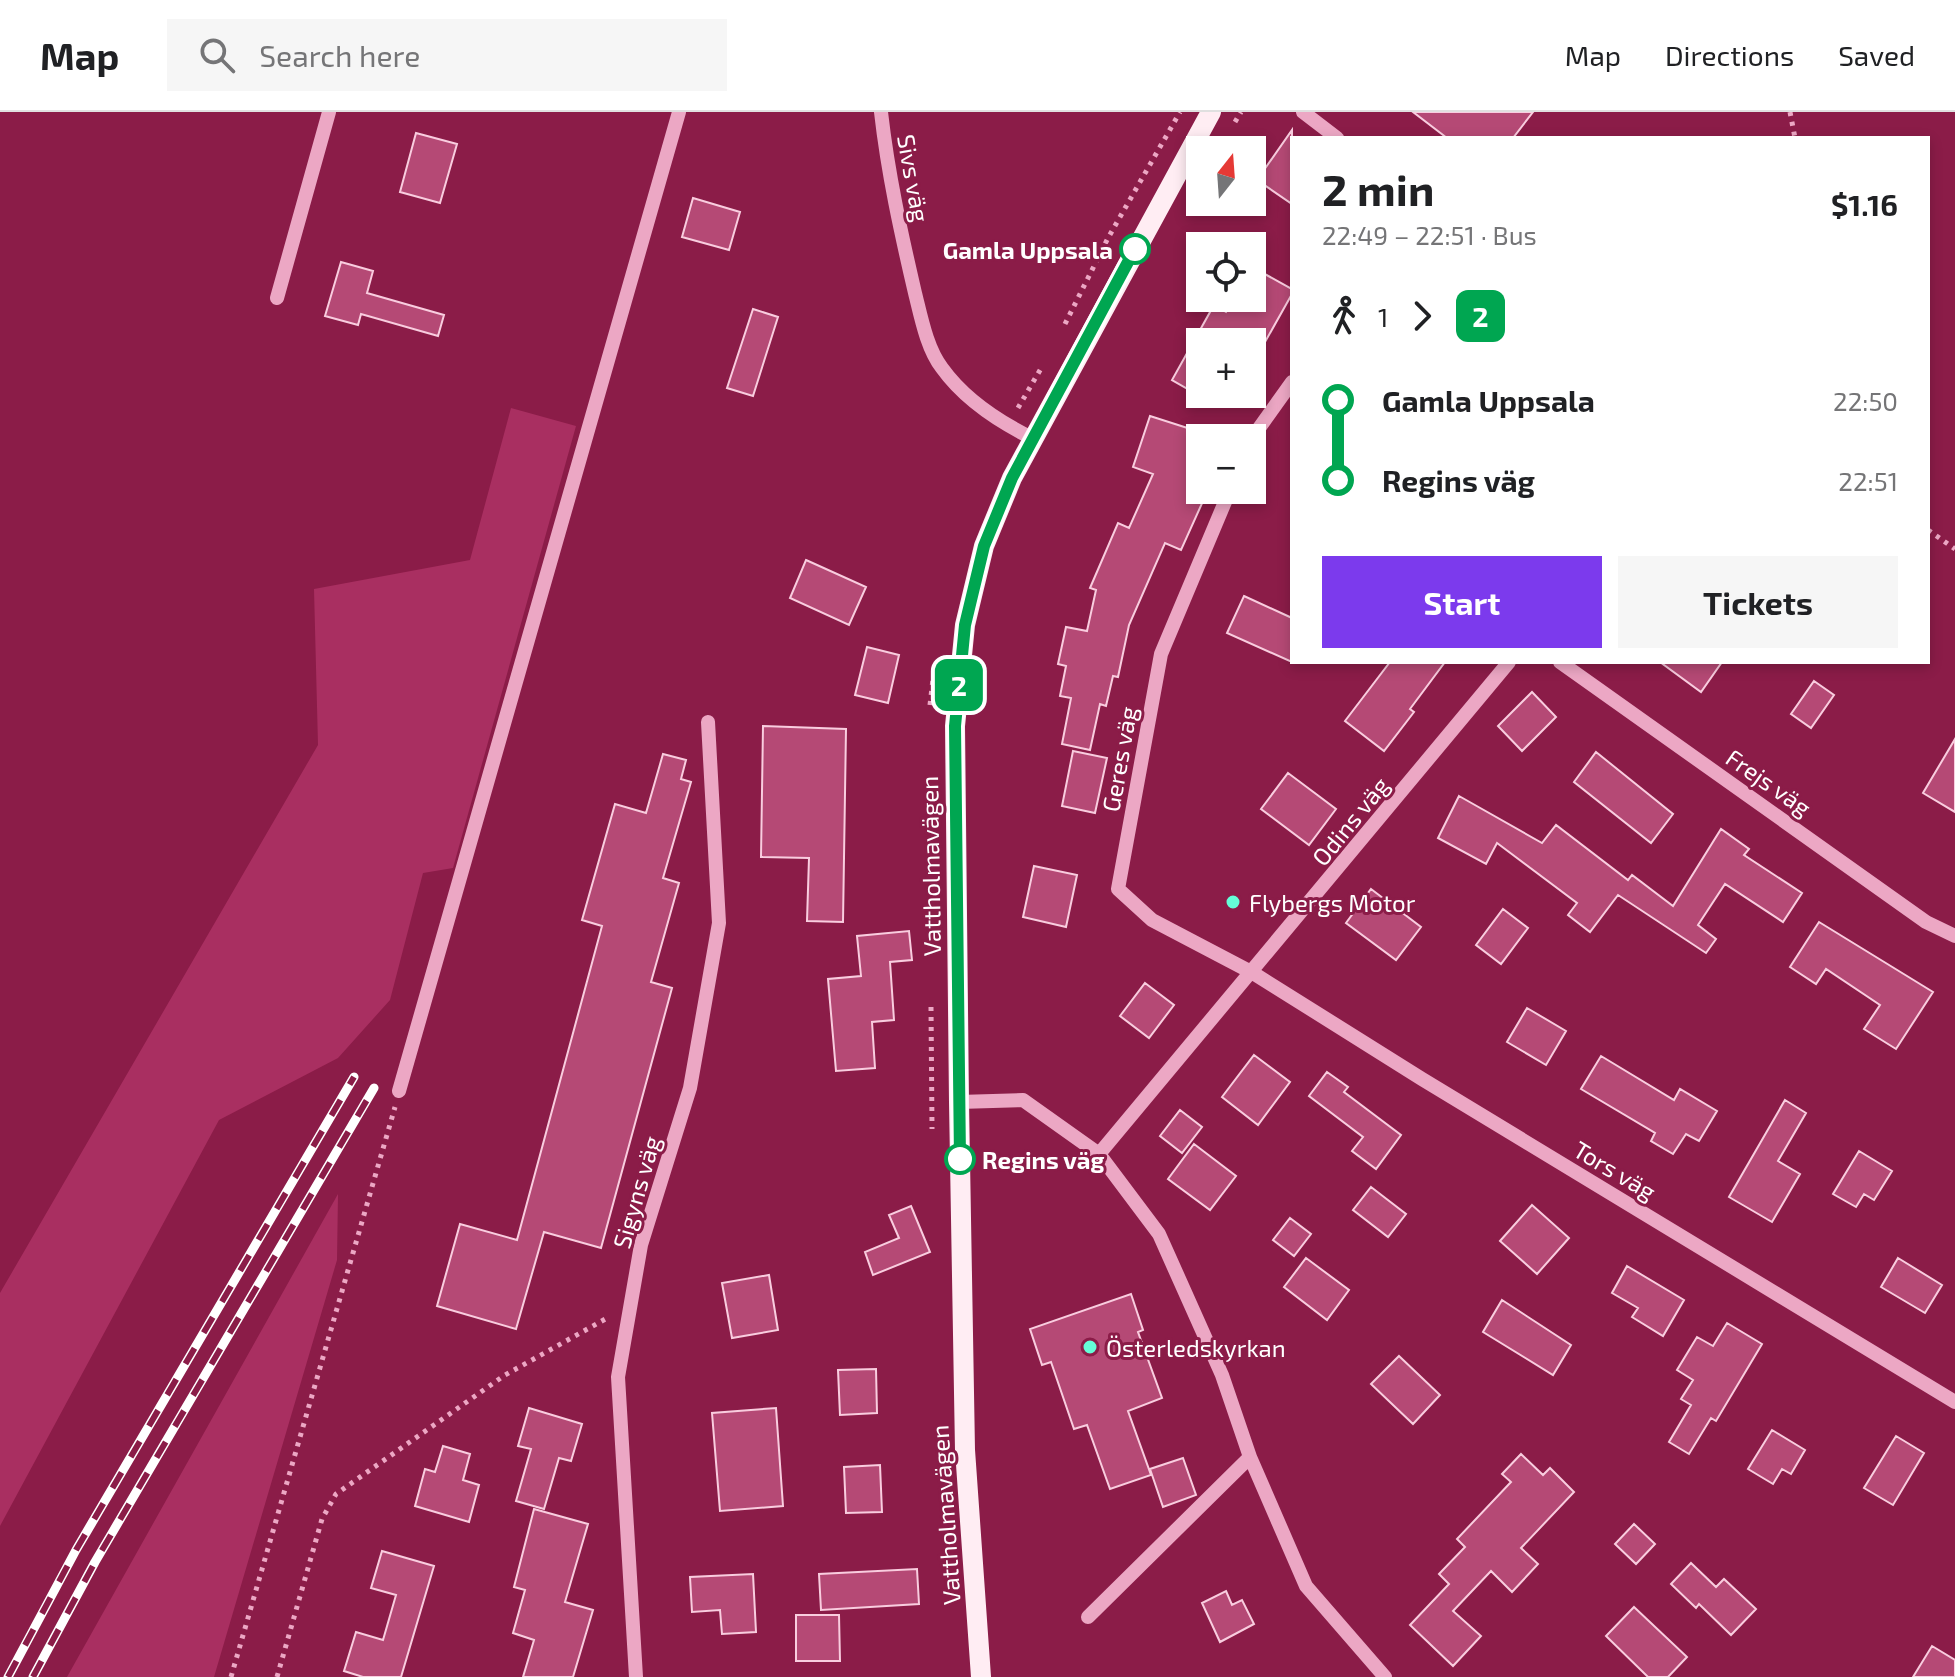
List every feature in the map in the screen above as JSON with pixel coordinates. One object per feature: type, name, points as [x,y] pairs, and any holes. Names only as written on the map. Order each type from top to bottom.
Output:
[{"type":"main road","name":"Vattholmavägen","points":[[981,1677],[965,1450],[959,1102],[955,726],[965,625],[984,546],[1012,478],[1211,112]]},
{"type":"street","points":[[277,298],[329,112]]},
{"type":"street","points":[[399,1091],[679,112]]},
{"type":"street","name":"Sivs väg","points":[[881,112],[888,173],[923,323],[940,367],[971,400],[1008,426],[1034,439]]},
{"type":"street","points":[[1303,112],[1334,136]]},
{"type":"street","points":[[1262,424],[1290,385]]},
{"type":"street","name":"Geres väg","points":[[1224,504],[1161,654],[1118,889],[1152,920],[1253,973]]},
{"type":"street","name":"Odins väg","points":[[1099,1154],[1253,973],[1507,664]]},
{"type":"street","name":"Frejs väg","points":[[1563,664],[1926,922],[1955,936]]},
{"type":"street","name":"Sigyns väg","points":[[636,1677],[618,1377],[641,1245],[690,1088],[719,923],[708,722]]},
{"type":"street","name":"Tors väg","points":[[1253,973],[1955,1402]]},
{"type":"street","points":[[959,1102],[1023,1100],[1099,1154],[1159,1234],[1222,1375],[1250,1457],[1306,1586],[1385,1677]]},
{"type":"street","points":[[1088,1617],[1250,1457]]},
{"type":"path","points":[[1145,170],[1180,112]]},
{"type":"path","points":[[1790,112],[1795,136]]},
{"type":"path","points":[[1930,531],[1955,549]]},
{"type":"path","points":[[231,1677],[399,1091]]},
{"type":"path","points":[[277,1677],[322,1519],[336,1494],[505,1375],[630,1306]]},
{"type":"shaded area","points":[[511,408],[576,426],[453,868],[423,873],[390,1000],[338,1058],[219,1120],[0,1526],[0,1293],[318,745],[314,589],[470,560]]},
{"type":"shaded area","points":[[338,1194],[337,1260],[214,1677],[67,1677]]},
{"type":"building","points":[[1413,112],[1533,112],[1515,136],[1444,136]]},
{"type":"building","points":[[1292,130],[1290,136],[1290,203],[1266,186],[1266,167]]},
{"type":"building","points":[[416,133],[457,144],[440,203],[400,192]]},
{"type":"building","points":[[693,198],[740,212],[729,250],[682,237]]},
{"type":"building","points":[[341,262],[373,271],[367,293],[444,315],[438,336],[361,314],[358,325],[325,316]]},
{"type":"building","points":[[1266,275],[1290,288],[1290,298],[1266,340],[1266,328],[1201,328],[1210,312],[1266,312]]},
{"type":"building","points":[[753,309],[778,317],[753,396],[727,388]]},
{"type":"building","points":[[1186,355],[1186,388],[1172,380]]},
{"type":"building","points":[[1150,416],[1186,428],[1186,504],[1202,504],[1181,550],[1165,543],[1129,625],[1118,677],[1113,676],[1106,706],[1100,704],[1090,750],[1062,744],[1071,698],[1060,696],[1066,666],[1058,664],[1066,627],[1087,631],[1096,590],[1090,588],[1118,523],[1129,528],[1153,474],[1133,467]]},
{"type":"building","points":[[806,560],[866,587],[849,625],[790,598]]},
{"type":"building","points":[[1244,596],[1290,617],[1290,661],[1227,633]]},
{"type":"building","points":[[867,647],[899,655],[888,703],[855,695]]},
{"type":"building","points":[[1388,664],[1444,664],[1410,709],[1414,712],[1384,751],[1345,721]]},
{"type":"building","points":[[1663,664],[1721,664],[1701,692]]},
{"type":"building","points":[[1814,681],[1834,695],[1811,728],[1791,714]]},
{"type":"building","points":[[1532,692],[1556,717],[1522,751],[1498,726]]},
{"type":"building","points":[[763,726],[846,729],[843,922],[807,921],[809,858],[761,857]]},
{"type":"building","points":[[1955,739],[1955,812],[1923,793]]},
{"type":"building","points":[[1073,751],[1107,758],[1095,813],[1062,806]]},
{"type":"building","points":[[1596,752],[1673,814],[1651,843],[1574,782]]},
{"type":"building","points":[[663,754],[686,760],[681,779],[691,782],[663,878],[679,883],[651,982],[672,988],[601,1248],[544,1232],[516,1329],[437,1306],[460,1224],[517,1240],[602,926],[582,920],[615,804],[646,813]]},
{"type":"building","points":[[1288,773],[1336,809],[1309,845],[1261,809]]},
{"type":"building","points":[[1459,796],[1542,843],[1556,825],[1628,880],[1632,875],[1673,906],[1721,829],[1749,849],[1744,855],[1802,893],[1783,922],[1725,884],[1698,925],[1716,939],[1706,953],[1618,895],[1590,932],[1568,915],[1577,903],[1497,843],[1486,864],[1438,838]]},
{"type":"building","points":[[1034,866],[1077,875],[1066,927],[1023,917]]},
{"type":"building","points":[[1371,889],[1421,927],[1396,960],[1346,923]]},
{"type":"building","points":[[1503,909],[1528,928],[1501,964],[1476,945]]},
{"type":"building","points":[[1819,922],[1933,992],[1896,1049],[1864,1029],[1880,1005],[1826,969],[1816,984],[1790,967]]},
{"type":"building","points":[[909,931],[912,960],[890,962],[894,1020],[872,1022],[875,1068],[836,1071],[828,979],[861,976],[857,936]]},
{"type":"building","points":[[1145,983],[1174,1005],[1149,1038],[1120,1016]]},
{"type":"building","points":[[1527,1008],[1566,1031],[1546,1065],[1507,1042]]},
{"type":"building","points":[[1254,1055],[1290,1082],[1258,1125],[1222,1097]]},
{"type":"building","points":[[1601,1056],[1674,1100],[1680,1089],[1717,1111],[1699,1141],[1686,1134],[1673,1154],[1651,1141],[1655,1133],[1581,1089]]},
{"type":"building","points":[[1327,1072],[1348,1087],[1344,1092],[1401,1135],[1376,1169],[1352,1151],[1363,1137],[1309,1096]]},
{"type":"building","points":[[1785,1100],[1806,1113],[1778,1161],[1800,1174],[1772,1222],[1729,1197]]},
{"type":"building","points":[[1180,1110],[1202,1127],[1182,1153],[1160,1136]]},
{"type":"building","points":[[1194,1144],[1236,1176],[1210,1210],[1168,1179]]},
{"type":"building","points":[[1859,1151],[1892,1171],[1874,1200],[1864,1194],[1856,1207],[1833,1194]]},
{"type":"building","points":[[1371,1187],[1406,1214],[1388,1237],[1353,1210]]},
{"type":"building","points":[[1532,1205],[1569,1238],[1537,1274],[1500,1241]]},
{"type":"building","points":[[911,1206],[930,1252],[873,1275],[865,1252],[899,1238],[889,1215]]},
{"type":"building","points":[[1290,1218],[1311,1234],[1294,1256],[1273,1240]]},
{"type":"building","points":[[1306,1258],[1349,1290],[1327,1320],[1284,1287]]},
{"type":"building","points":[[1898,1258],[1942,1285],[1925,1313],[1881,1287]]},
{"type":"building","points":[[1627,1266],[1684,1300],[1663,1336],[1632,1317],[1638,1308],[1612,1293]]},
{"type":"building","points":[[769,1275],[778,1330],[732,1338],[722,1283]]},
{"type":"building","name":"Österledskyrkan","points":[[1131,1294],[1143,1330],[1138,1332],[1162,1398],[1128,1411],[1151,1475],[1110,1489],[1087,1425],[1074,1429],[1051,1362],[1042,1365],[1030,1329]]},
{"type":"building","points":[[1502,1300],[1571,1345],[1553,1375],[1483,1332]]},
{"type":"building","points":[[1727,1323],[1762,1344],[1716,1421],[1711,1418],[1689,1454],[1669,1442],[1691,1405],[1681,1399],[1693,1380],[1677,1370],[1697,1337],[1713,1346]]},
{"type":"building","points":[[1399,1356],[1440,1395],[1413,1424],[1371,1384]]},
{"type":"building","points":[[876,1369],[877,1413],[840,1415],[838,1370]]},
{"type":"building","points":[[529,1408],[582,1424],[571,1461],[559,1458],[544,1509],[516,1501],[531,1449],[518,1446]]},
{"type":"building","points":[[776,1408],[783,1506],[720,1511],[712,1413]]},
{"type":"building","points":[[1772,1430],[1805,1450],[1791,1474],[1782,1469],[1773,1484],[1748,1469]]},
{"type":"building","points":[[1896,1436],[1924,1453],[1893,1505],[1864,1488]]},
{"type":"building","points":[[443,1446],[470,1454],[463,1480],[479,1485],[469,1522],[415,1506],[425,1469],[435,1472]]},
{"type":"building","points":[[1521,1454],[1543,1475],[1550,1468],[1574,1492],[1521,1548],[1538,1564],[1512,1592],[1491,1571],[1453,1611],[1481,1636],[1453,1666],[1410,1625],[1449,1584],[1439,1574],[1465,1547],[1457,1539],[1511,1482],[1502,1474]]},
{"type":"building","points":[[1183,1458],[1196,1495],[1163,1507],[1150,1469]]},
{"type":"building","points":[[880,1465],[882,1512],[846,1513],[844,1467]]},
{"type":"building","points":[[534,1509],[588,1524],[565,1602],[593,1610],[573,1677],[523,1677],[534,1640],[513,1633],[525,1590],[514,1587]]},
{"type":"building","points":[[1634,1524],[1655,1544],[1636,1564],[1615,1544]]},
{"type":"building","points":[[382,1551],[434,1566],[401,1677],[363,1677],[344,1671],[356,1632],[383,1640],[396,1595],[371,1588]]},
{"type":"building","points":[[1691,1563],[1716,1587],[1724,1579],[1756,1609],[1731,1635],[1699,1604],[1696,1608],[1671,1584]]},
{"type":"building","points":[[917,1569],[919,1604],[821,1610],[819,1574]]},
{"type":"building","points":[[753,1574],[756,1632],[722,1634],[720,1610],[692,1612],[690,1577]]},
{"type":"building","points":[[1226,1591],[1232,1605],[1242,1600],[1254,1624],[1220,1642],[1202,1603]]},
{"type":"building","points":[[1634,1607],[1687,1657],[1668,1677],[1648,1677],[1606,1636]]},
{"type":"building","points":[[796,1615],[839,1615],[840,1661],[796,1661]]},
{"type":"building","points":[[1932,1646],[1955,1660],[1955,1677],[1913,1677]]},
{"type":"railway","points":[[8,1677],[76,1550],[354,1077]]},
{"type":"railway","points":[[33,1677],[95,1562],[374,1088]]},
{"type":"bus line","name":"2","points":[[960,1159],[955,726],[965,625],[984,546],[1012,478],[1135,249]]},
{"type":"place","name":"Gamla Uppsala","points":[[1135,249]]},
{"type":"place","name":"Flybergs Motor","points":[[1233,902]]},
{"type":"place","name":"Regins väg","points":[[960,1159]]},
{"type":"place","name":"Österledskyrkan","points":[[1090,1347]]}]
